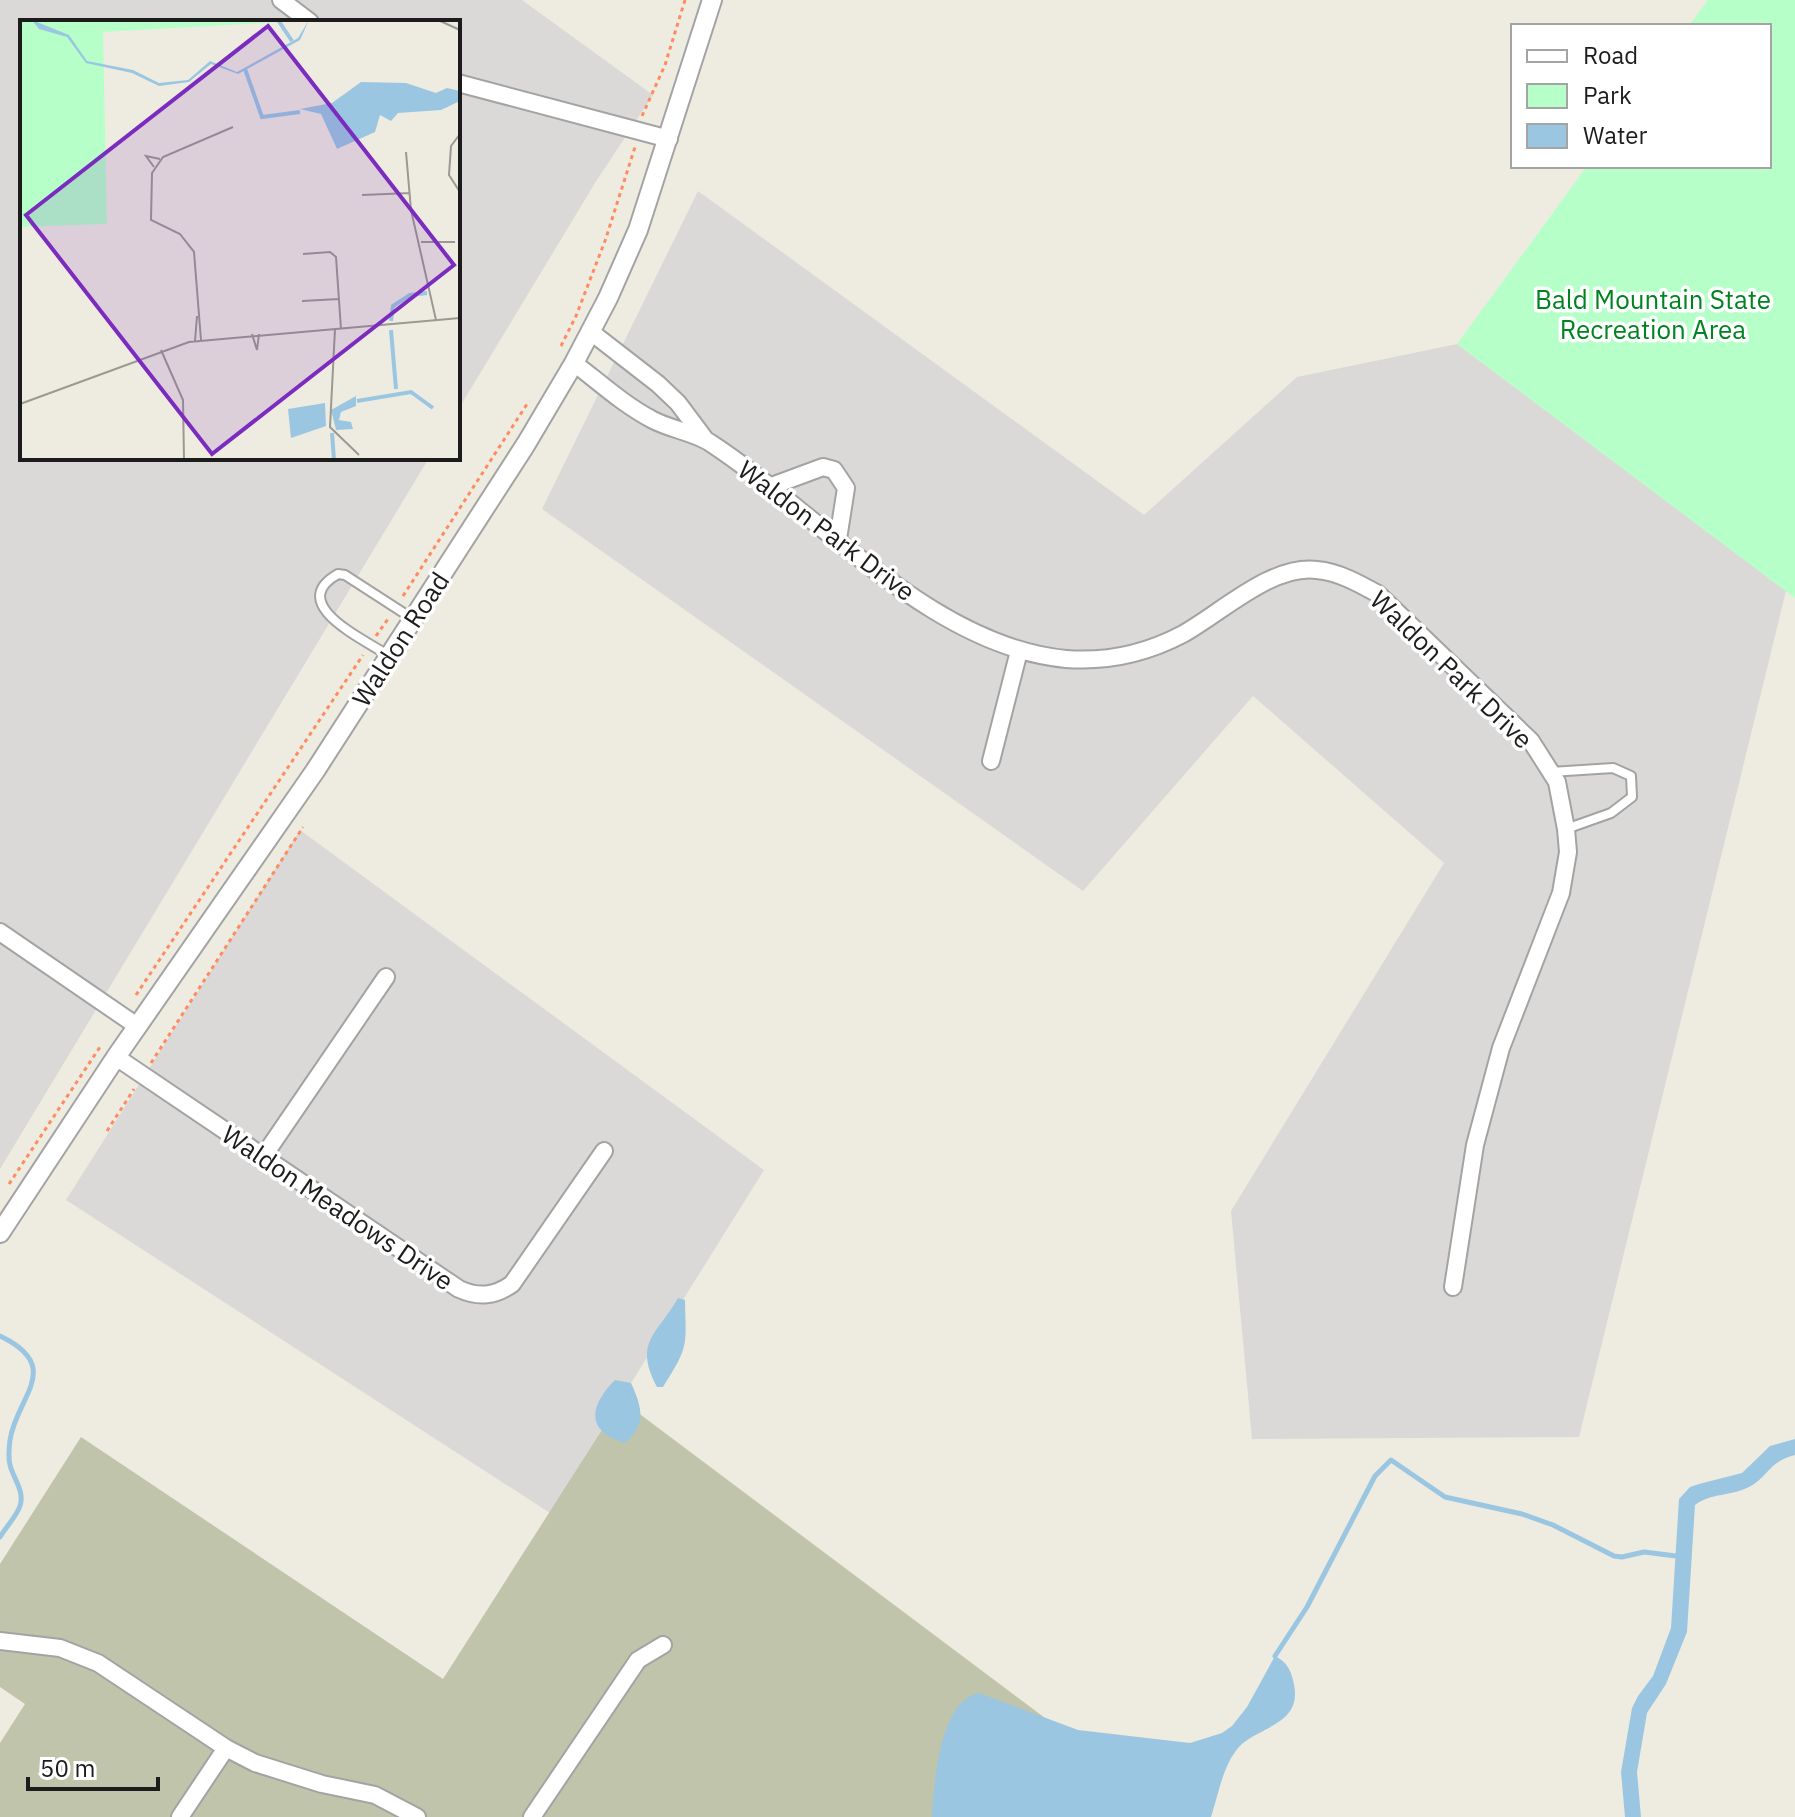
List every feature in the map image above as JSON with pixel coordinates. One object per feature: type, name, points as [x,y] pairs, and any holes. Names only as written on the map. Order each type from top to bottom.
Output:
[{"type":"street","points":[[281,0],[307,20]]},
{"type":"street","name":"Waldon Road","points":[[0,1233],[116,1057],[130,1020],[308,782],[574,363],[626,259],[669,139],[712,0]]},
{"type":"street","points":[[460,84],[669,139]]},
{"type":"street","name":"Waldon Park Drive","points":[[591,332],[658,384],[678,403],[706,440]]},
{"type":"street","name":"Waldon Park Drive","points":[[574,363],[649,418],[706,440],[897,585],[964,629],[1019,651],[1065,659],[1105,660],[1145,650],[1181,635],[1279,575],[1316,569],[1352,579],[1378,594],[1531,741],[1557,782],[1568,852],[1561,893],[1501,1048],[1475,1145],[1453,1287]]},
{"type":"street","points":[[769,487],[823,467],[834,470],[846,488],[838,539]]},
{"type":"street","points":[[991,761],[1019,651]]},
{"type":"street","points":[[0,932],[130,1020]]},
{"type":"street","points":[[263,1157],[386,977]]},
{"type":"street","name":"Waldon Meadows Drive","points":[[116,1057],[459,1289],[478,1295],[497,1293],[518,1277],[604,1151]]},
{"type":"street","points":[[0,1641],[60,1648],[98,1663],[226,1748],[255,1763],[322,1784],[375,1795],[417,1817]]},
{"type":"street","points":[[532,1817],[638,1660],[663,1645]]},
{"type":"street","points":[[180,1817],[226,1748]]},
{"type":"lane","points":[[390,657],[329,616],[320,606],[318,596],[322,589],[329,579],[338,574],[345,575],[414,619]]},
{"type":"lane","points":[[1551,772],[1613,768],[1631,776],[1632,797],[1611,813],[1566,829]]},
{"type":"path","points":[[556,357],[576,316],[617,209],[644,110],[665,65],[685,0]]},
{"type":"path","points":[[130,1020],[533,394]]},
{"type":"path","points":[[107,1131],[303,827]]},
{"type":"path","points":[[6,1189],[104,1041]]},
{"type":"shaded area","points":[[0,0],[522,0],[653,95],[595,183],[460,407],[460,20],[20,20],[20,460],[428,460],[0,1169]]},
{"type":"shaded area","points":[[698,191],[1144,515],[1297,377],[1457,344],[1786,591],[1579,1437],[1252,1439],[1231,1211],[1444,863],[1253,696],[1083,891],[542,509]]},
{"type":"shaded area","points":[[300,830],[764,1170],[550,1513],[66,1200]]},
{"type":"shaded area","points":[[621,1400],[1177,1817],[0,1817],[0,1743],[25,1704],[0,1687],[0,1564],[81,1437],[443,1679]]},
{"type":"green space","name":"Bald Mountain State Recreation Area","points":[[1708,0],[1795,0],[1795,598],[1457,344],[1586,168],[1771,168],[1771,24],[1690,24]]},
{"type":"water","points":[[678,1298],[685,1300],[684,1346],[678,1363],[663,1387],[657,1387],[650,1372],[648,1349]]},
{"type":"water","points":[[615,1380],[631,1383],[640,1408],[637,1429],[625,1443],[603,1432],[595,1416],[600,1399]]},
{"type":"water","points":[[1795,1439],[1795,1455],[1779,1461],[1749,1487],[1707,1498],[1695,1505],[1687,1632],[1666,1684],[1647,1713],[1637,1772],[1641,1817],[1625,1817],[1621,1772],[1632,1708],[1653,1676],[1671,1628],[1679,1499],[1690,1487],[1742,1473],[1770,1446]]},
{"type":"water","points":[[1275,1656],[1285,1663],[1292,1676],[1295,1696],[1292,1708],[1285,1717],[1243,1743],[1235,1752],[1211,1817],[932,1817],[941,1746],[955,1711],[966,1699],[979,1693],[1078,1730],[1190,1743],[1222,1733],[1232,1726],[1247,1707]]},
{"type":"waterway","points":[[0,1336],[30,1359],[33,1371],[32,1384],[14,1424],[9,1446],[10,1465],[20,1490],[20,1506],[0,1537]]},
{"type":"waterway","points":[[1275,1656],[1307,1607],[1375,1476],[1391,1460],[1445,1497],[1522,1514],[1553,1525],[1614,1556],[1644,1552],[1676,1556]]}]
